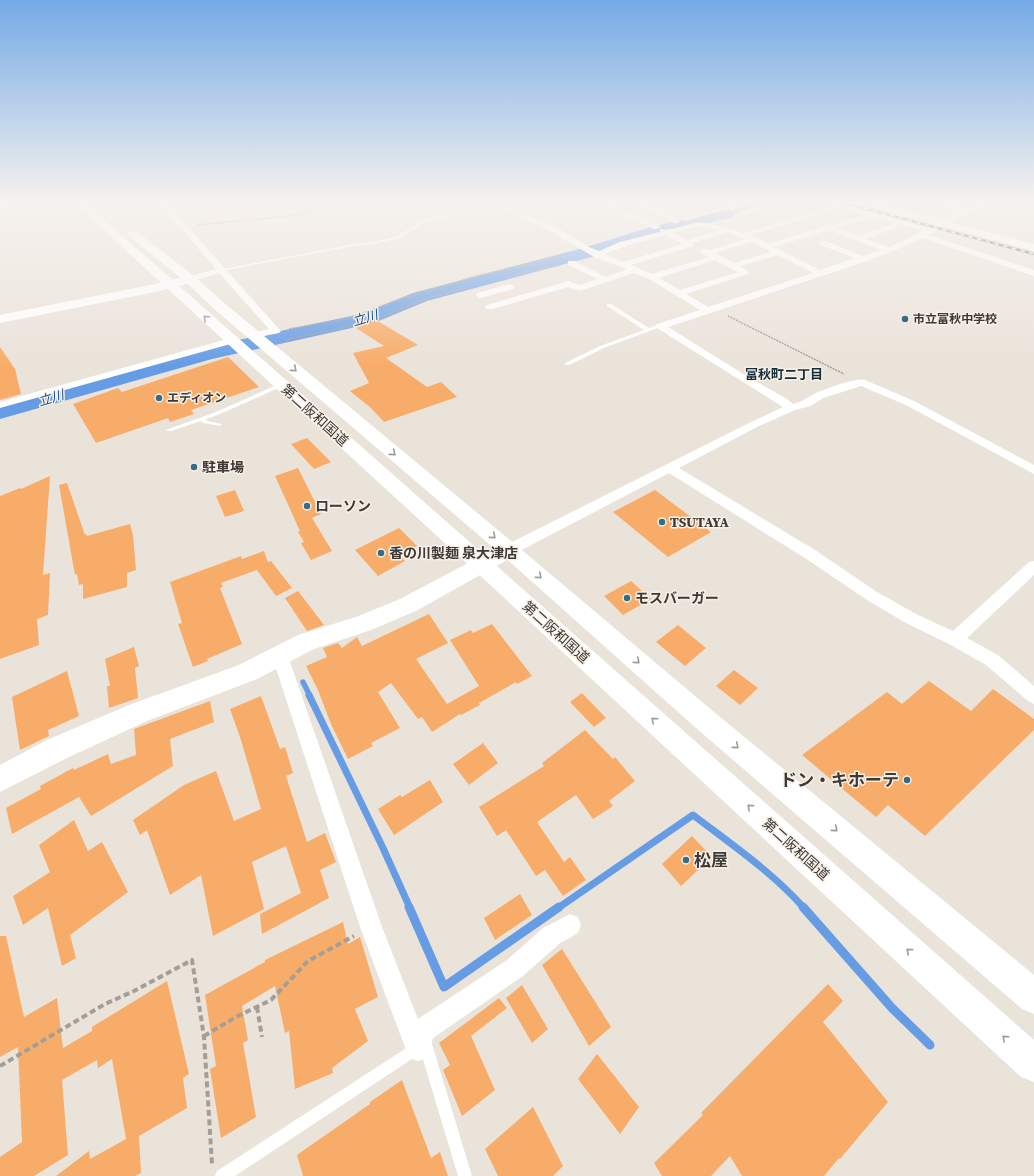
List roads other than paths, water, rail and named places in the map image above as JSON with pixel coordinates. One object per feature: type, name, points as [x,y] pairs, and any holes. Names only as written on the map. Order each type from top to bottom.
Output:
[{"type":"main road","name":"第二阪和国道","points":[[137,256],[168,284],[250,342],[509,550],[711,725],[1034,997]]},
{"type":"main road","name":"第二阪和国道","points":[[160,256],[190,279],[218,305],[250,342],[281,385],[1034,1064]]},
{"type":"main road","points":[[0,319],[190,279]]},
{"type":"main road","points":[[0,780],[64,746],[138,713],[248,672],[306,642],[363,624],[408,605],[509,550]]},
{"type":"street","points":[[0,406],[250,342],[276,331],[209,256]]},
{"type":"street","points":[[600,256],[652,277],[709,309]]},
{"type":"street","points":[[622,265],[651,256]]},
{"type":"street","points":[[652,277],[710,256]]},
{"type":"street","points":[[679,293],[745,272],[714,256]]},
{"type":"street","points":[[733,266],[767,256]]},
{"type":"street","points":[[788,256],[820,272]]},
{"type":"street","points":[[856,256],[864,259]]},
{"type":"street","points":[[660,326],[873,256]]},
{"type":"street","points":[[984,256],[1034,273]]},
{"type":"street","points":[[570,263],[604,279]]},
{"type":"street","points":[[190,279],[221,270]]},
{"type":"street","points":[[490,307],[568,284],[579,288],[634,270]]},
{"type":"street","points":[[480,295],[510,286]]},
{"type":"street","points":[[498,290],[514,300]]},
{"type":"street","points":[[660,326],[741,377],[783,401],[791,408]]},
{"type":"street","points":[[509,550],[753,425],[791,408],[807,404],[819,396],[861,382],[910,403],[1034,470]]},
{"type":"street","points":[[670,468],[810,554],[872,596],[912,619],[955,639],[992,660],[1034,696]]},
{"type":"street","points":[[955,639],[1034,566]]},
{"type":"street","points":[[280,656],[371,927],[420,1040],[515,968],[551,936],[570,925]]},
{"type":"lane","points":[[221,270],[295,256]]},
{"type":"lane","points":[[609,305],[648,330]]},
{"type":"lane","points":[[567,364],[602,346],[660,326]]},
{"type":"lane","points":[[170,430],[203,419],[281,385]]},
{"type":"lane","points":[[203,419],[205,422],[219,425]]},
{"type":"lane","points":[[217,1172],[420,1040],[465,1176]]},
{"type":"waterway","name":"立川","points":[[0,412],[208,353],[367,319],[420,297],[574,256]]},
{"type":"waterway","points":[[303,682],[310,696]]},
{"type":"waterway","points":[[309,695],[383,848],[410,908]]},
{"type":"waterway","points":[[558,908],[693,815],[765,870],[804,908]]},
{"type":"waterway","points":[[409,907],[444,987],[559,907]]},
{"type":"waterway","points":[[803,907],[892,1008],[930,1045]]},
{"type":"place","name":"市立富秋中学校","points":[[905,319]]},
{"type":"place","name":"エディオン","points":[[159,398]]},
{"type":"place","name":"駐車場","points":[[194,467]]},
{"type":"place","name":"ローソン","points":[[307,506]]},
{"type":"place","name":"TSUTAYA","points":[[662,522]]},
{"type":"place","name":"香の川製麺 泉大津店","points":[[381,553]]},
{"type":"place","name":"モスバーガー","points":[[627,598]]},
{"type":"place","name":"ドン・キホーテ","points":[[907,780]]},
{"type":"place","name":"松屋","points":[[686,860]]},
{"type":"district","name":"富秋町二丁目","points":[[784,374]]}]
